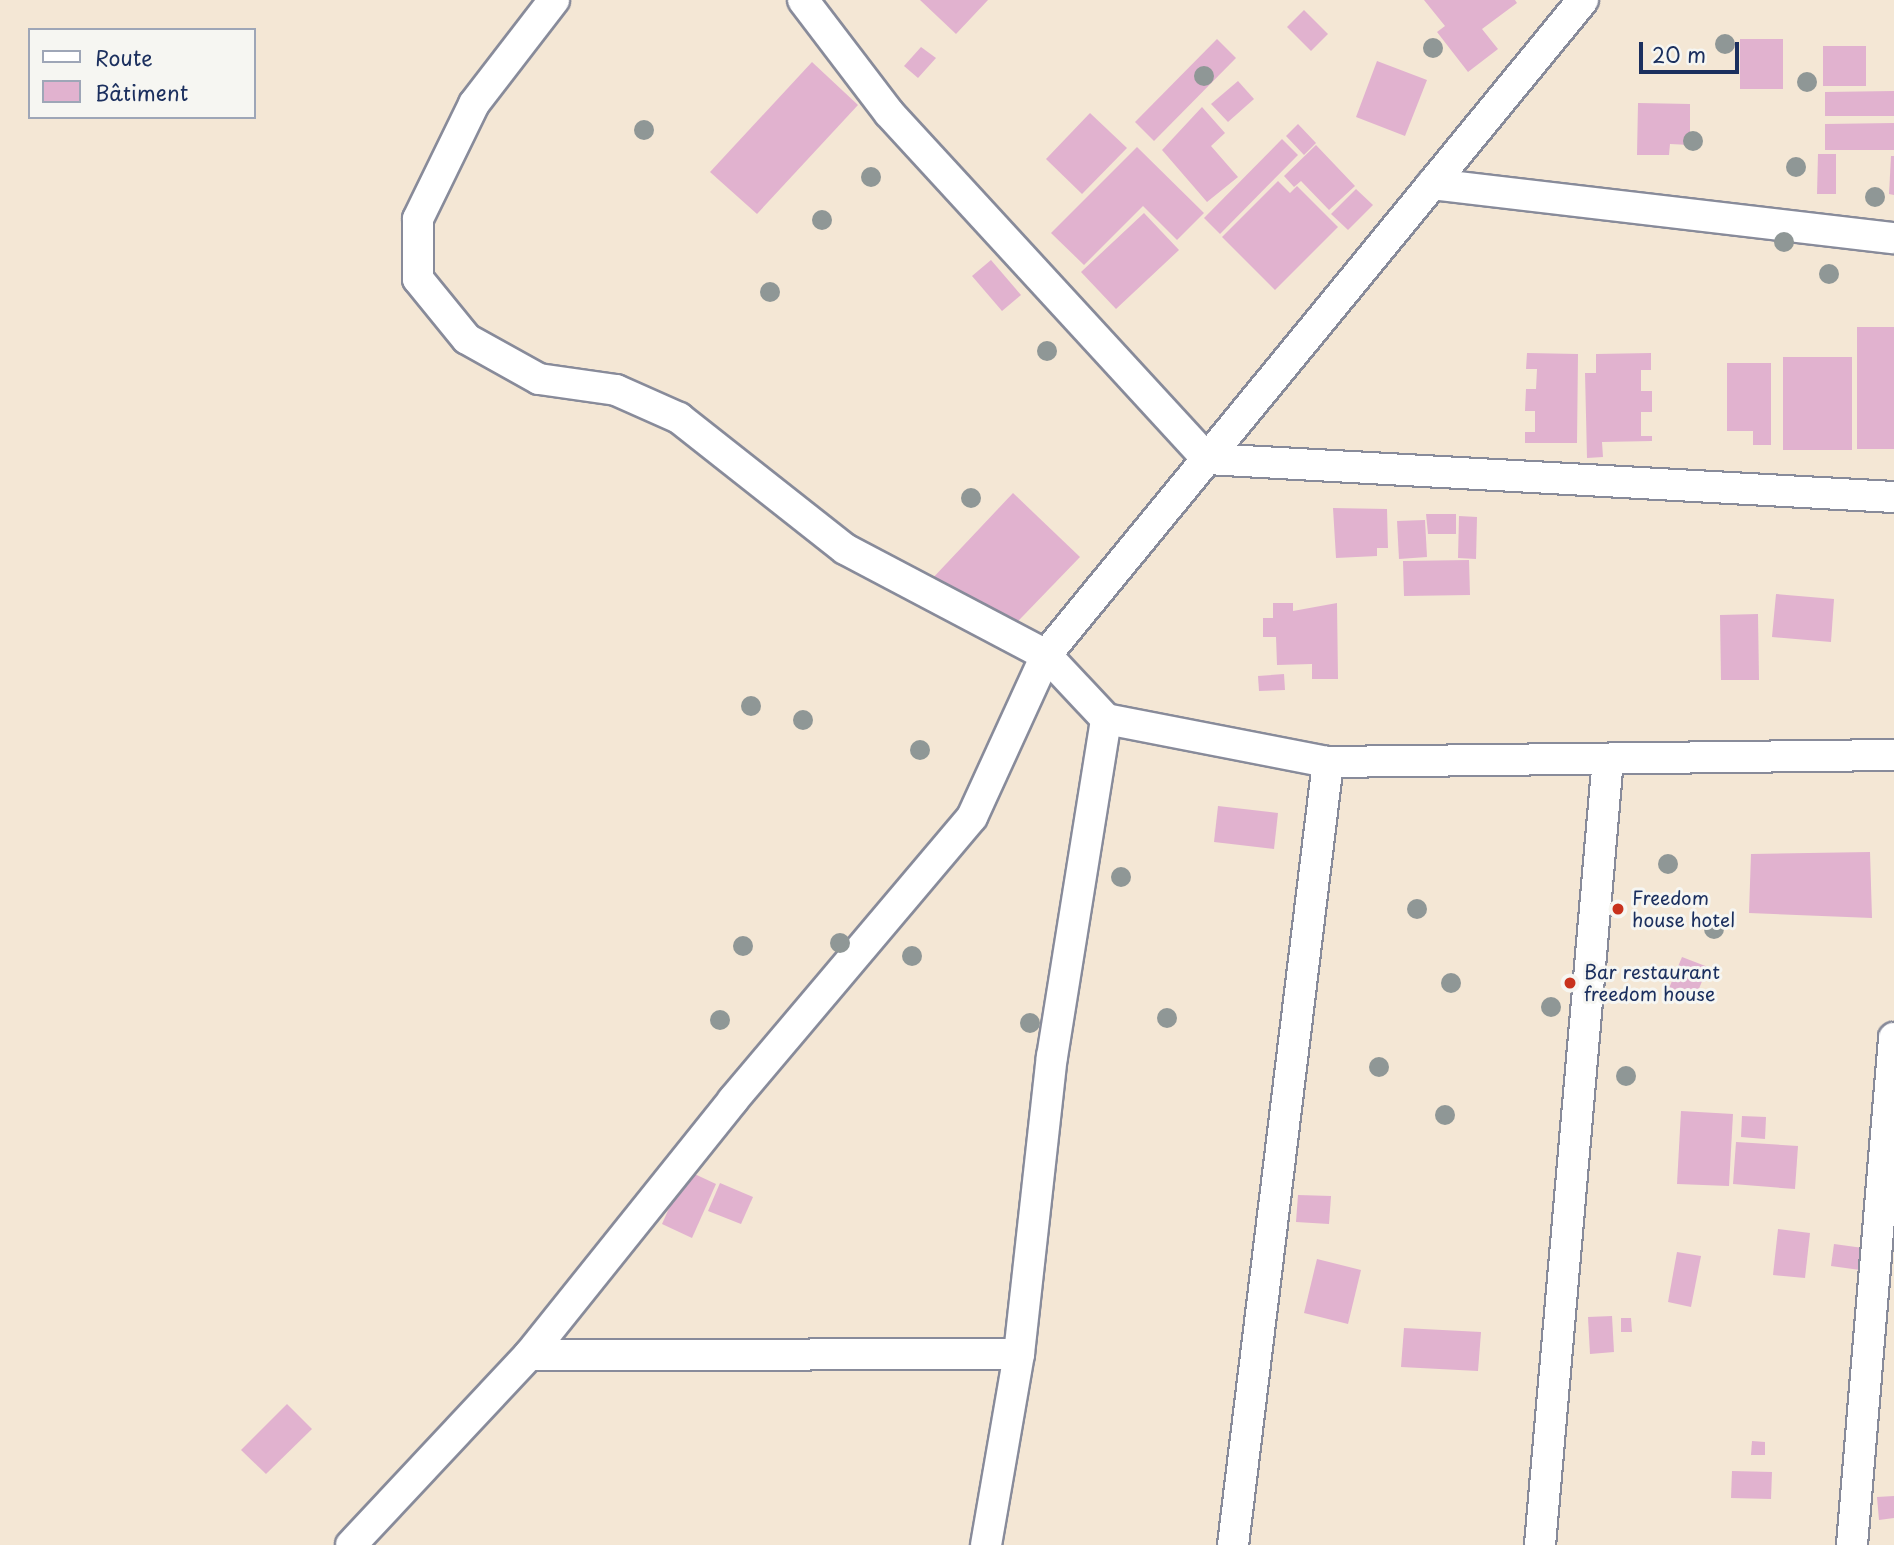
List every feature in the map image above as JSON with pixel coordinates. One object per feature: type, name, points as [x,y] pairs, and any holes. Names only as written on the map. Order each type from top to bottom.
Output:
[{"type":"street","points":[[554,0],[474,104],[418,219],[418,279],[467,339],[539,379],[616,390],[679,418],[845,549],[1046,655],[1106,719],[1328,762],[1894,755]]},
{"type":"street","points":[[803,0],[889,113],[1207,459],[1894,497]]},
{"type":"street","points":[[351,1545],[529,1355],[972,817],[1046,655],[1583,0]]},
{"type":"street","points":[[1432,184],[1894,238]]},
{"type":"street","points":[[986,1545],[1019,1354],[1052,1057],[1106,719]]},
{"type":"street","points":[[1540,1545],[1608,759]]},
{"type":"street","points":[[1233,1545],[1328,762]]},
{"type":"street","points":[[1852,1545],[1894,1038]]},
{"type":"street","points":[[529,1355],[1019,1354]]},
{"type":"building","points":[[920,0],[988,0],[956,34]]},
{"type":"building","points":[[1424,0],[1515,0],[1517,3],[1482,29],[1498,49],[1468,72],[1437,32],[1445,26]]},
{"type":"building","points":[[1304,10],[1328,34],[1311,51],[1287,27]]},
{"type":"building","points":[[1217,39],[1236,58],[1154,141],[1135,122]]},
{"type":"building","points":[[1740,39],[1783,39],[1783,89],[1740,89]]},
{"type":"building","points":[[1823,46],[1866,46],[1866,86],[1823,86]]},
{"type":"building","points":[[921,47],[936,58],[918,78],[904,66]]},
{"type":"building","points":[[1377,61],[1427,80],[1405,136],[1356,117]]},
{"type":"building","points":[[812,62],[858,105],[757,214],[710,172]]},
{"type":"building","points":[[1238,81],[1254,99],[1228,122],[1211,104]]},
{"type":"building","points":[[1894,91],[1894,116],[1825,116],[1825,92]]},
{"type":"building","points":[[1638,103],[1690,104],[1690,145],[1670,144],[1669,155],[1637,155]]},
{"type":"building","points":[[1202,107],[1225,133],[1211,146],[1238,177],[1207,202],[1162,150]]},
{"type":"building","points":[[1090,113],[1127,148],[1082,194],[1046,159]]},
{"type":"building","points":[[1894,123],[1894,150],[1825,150],[1825,124]]},
{"type":"building","points":[[1298,124],[1316,143],[1304,155],[1286,136]]},
{"type":"building","points":[[1282,139],[1298,155],[1220,234],[1204,218]]},
{"type":"building","points":[[1316,145],[1355,186],[1329,210],[1301,181],[1294,187],[1284,176]]},
{"type":"building","points":[[1137,147],[1204,213],[1177,240],[1143,206],[1084,265],[1051,233]]},
{"type":"building","points":[[1818,154],[1836,154],[1836,194],[1817,194]]},
{"type":"building","points":[[1891,156],[1894,156],[1894,195],[1889,194]]},
{"type":"building","points":[[1278,181],[1290,193],[1297,186],[1338,227],[1275,290],[1222,237]]},
{"type":"building","points":[[1356,189],[1373,205],[1348,230],[1331,214]]},
{"type":"building","points":[[1144,213],[1179,250],[1116,309],[1081,272]]},
{"type":"building","points":[[991,260],[1021,295],[1002,311],[972,276]]},
{"type":"building","points":[[1857,327],[1894,327],[1894,449],[1857,449]]},
{"type":"building","points":[[1527,353],[1578,354],[1577,443],[1525,443],[1525,432],[1535,432],[1535,411],[1525,411],[1526,389],[1536,389],[1537,369],[1526,369]]},
{"type":"building","points":[[1651,353],[1651,370],[1641,370],[1641,391],[1652,391],[1652,412],[1641,412],[1641,436],[1652,436],[1652,441],[1602,442],[1603,457],[1587,458],[1585,373],[1596,373],[1596,354]]},
{"type":"building","points":[[1783,357],[1852,357],[1852,450],[1783,450]]},
{"type":"building","points":[[1727,363],[1771,363],[1771,445],[1753,445],[1753,431],[1727,431]]},
{"type":"building","points":[[1013,493],[1080,557],[996,644],[930,581]]},
{"type":"building","points":[[1333,508],[1387,509],[1388,548],[1377,548],[1377,556],[1336,558]]},
{"type":"building","points":[[1426,514],[1456,514],[1456,534],[1428,534]]},
{"type":"building","points":[[1459,516],[1477,517],[1476,559],[1458,558]]},
{"type":"building","points":[[1425,520],[1427,557],[1399,559],[1397,521]]},
{"type":"building","points":[[1469,560],[1470,595],[1404,596],[1403,561]]},
{"type":"building","points":[[1776,594],[1834,599],[1831,642],[1772,637]]},
{"type":"building","points":[[1273,603],[1293,603],[1293,611],[1337,603],[1338,679],[1312,679],[1312,664],[1277,665],[1276,637],[1263,637],[1263,618],[1273,618]]},
{"type":"building","points":[[1758,614],[1759,680],[1721,680],[1720,615]]},
{"type":"building","points":[[1284,674],[1285,690],[1259,691],[1258,676]]},
{"type":"building","points":[[1218,806],[1278,813],[1274,849],[1214,842]]},
{"type":"building","points":[[1870,852],[1872,918],[1749,913],[1751,854]]},
{"type":"building","points":[[1682,957],[1708,967],[1693,1003],[1667,993]]},
{"type":"building","points":[[1681,1111],[1733,1114],[1729,1186],[1677,1184]]},
{"type":"building","points":[[1742,1116],[1766,1117],[1765,1139],[1741,1137]]},
{"type":"building","points":[[1736,1142],[1798,1146],[1795,1189],[1733,1184]]},
{"type":"building","points":[[686,1170],[716,1184],[692,1238],[662,1224]]},
{"type":"building","points":[[720,1183],[753,1197],[741,1224],[708,1211]]},
{"type":"building","points":[[1298,1195],[1331,1196],[1329,1224],[1296,1222]]},
{"type":"building","points":[[1778,1229],[1810,1233],[1805,1278],[1773,1275]]},
{"type":"building","points":[[1834,1244],[1863,1248],[1860,1270],[1831,1266]]},
{"type":"building","points":[[1677,1252],[1701,1256],[1691,1307],[1668,1302]]},
{"type":"building","points":[[1317,1259],[1361,1270],[1348,1324],[1304,1313]]},
{"type":"building","points":[[1612,1316],[1614,1352],[1590,1354],[1588,1317]]},
{"type":"building","points":[[1621,1318],[1631,1318],[1632,1332],[1621,1332]]},
{"type":"building","points":[[1404,1328],[1481,1332],[1478,1371],[1401,1367]]},
{"type":"building","points":[[287,1404],[312,1429],[266,1474],[241,1450]]},
{"type":"building","points":[[1752,1441],[1765,1442],[1765,1455],[1751,1455]]},
{"type":"building","points":[[1732,1471],[1772,1472],[1771,1499],[1731,1498]]},
{"type":"building","points":[[1894,1496],[1894,1518],[1879,1520],[1877,1497]]},
{"type":"place","name":"Freedom house hotel","points":[[1618,909]]},
{"type":"place","name":"Bar restaurant freedom house","points":[[1570,983]]}]
